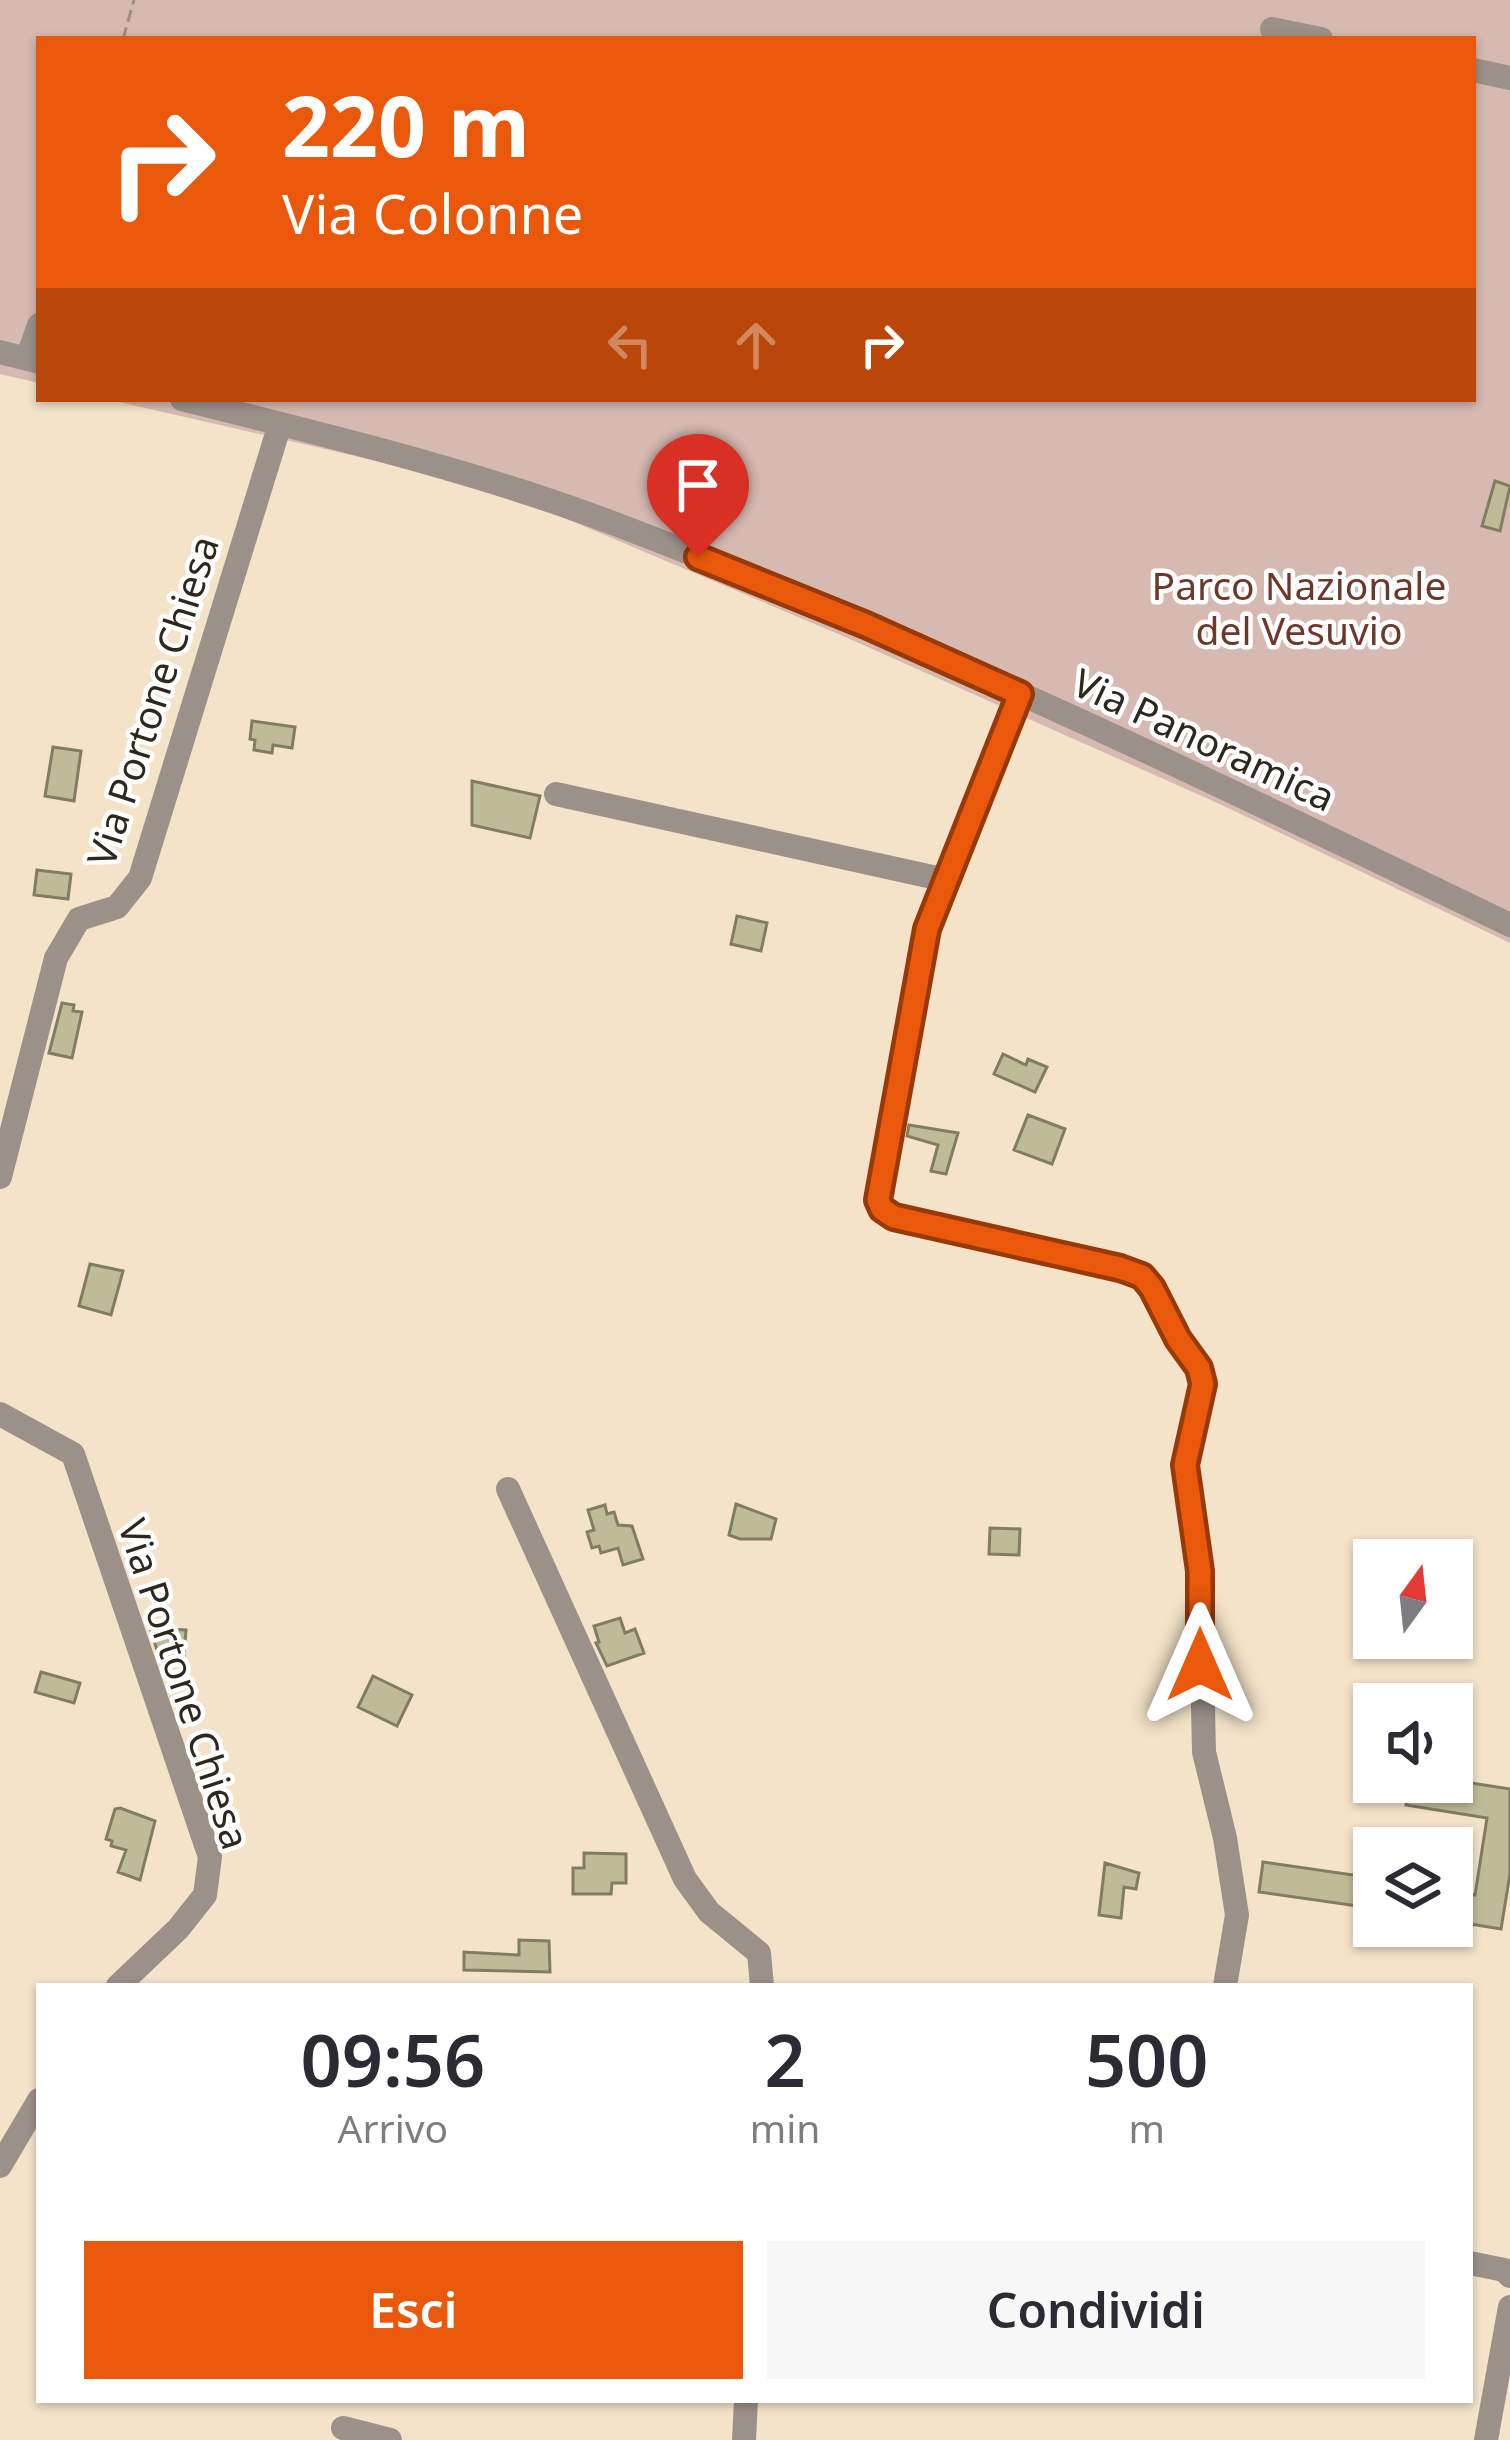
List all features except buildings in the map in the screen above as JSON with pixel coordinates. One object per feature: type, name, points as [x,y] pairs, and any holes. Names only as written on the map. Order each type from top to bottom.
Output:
[{"type":"street","points":[[1272,29],[1306,36]]},
{"type":"street","points":[[1476,71],[1510,78]]},
{"type":"street","points":[[0,352],[33,361]]},
{"type":"street","name":"Via Panoramica","points":[[194,402],[465,474],[614,523],[866,625],[1020,694],[1510,925]]},
{"type":"street","name":"Via Portone Chiesa","points":[[0,1177],[56,958],[79,919],[117,907],[140,878],[280,424]]},
{"type":"street","points":[[1020,694],[927,929],[878,1200],[894,1217],[1142,1276],[1199,1368],[1203,1384],[1185,1465],[1200,1571],[1204,1752],[1225,1838],[1237,1916],[1226,1983]]},
{"type":"street","points":[[556,794],[946,880]]},
{"type":"street","name":"Via Portone Chiesa","points":[[0,1414],[73,1454],[210,1857],[205,1895],[178,1929],[121,1983]]},
{"type":"street","points":[[508,1489],[686,1879],[709,1912],[759,1953],[762,1983]]},
{"type":"street","points":[[0,2166],[36,2105]]},
{"type":"street","points":[[1473,2264],[1504,2270],[1510,2276]]},
{"type":"street","points":[[1486,2440],[1510,2307]]},
{"type":"street","points":[[744,2440],[746,2403]]},
{"type":"street","points":[[343,2428],[390,2440]]},
{"type":"path","points":[[124,36],[134,0]]},
{"type":"green space","name":"Parco Nazionale del Vesuvio","points":[[0,0],[1510,0],[1510,943],[1224,806],[529,503],[390,464],[119,402],[1476,402],[1476,36],[36,36],[36,382],[0,374]]},
{"type":"route","points":[[698,557],[1020,694],[927,929],[878,1200],[894,1217],[1120,1268],[1142,1276],[1152,1288],[1199,1368],[1203,1384],[1185,1465],[1200,1571],[1200,1665]]}]
